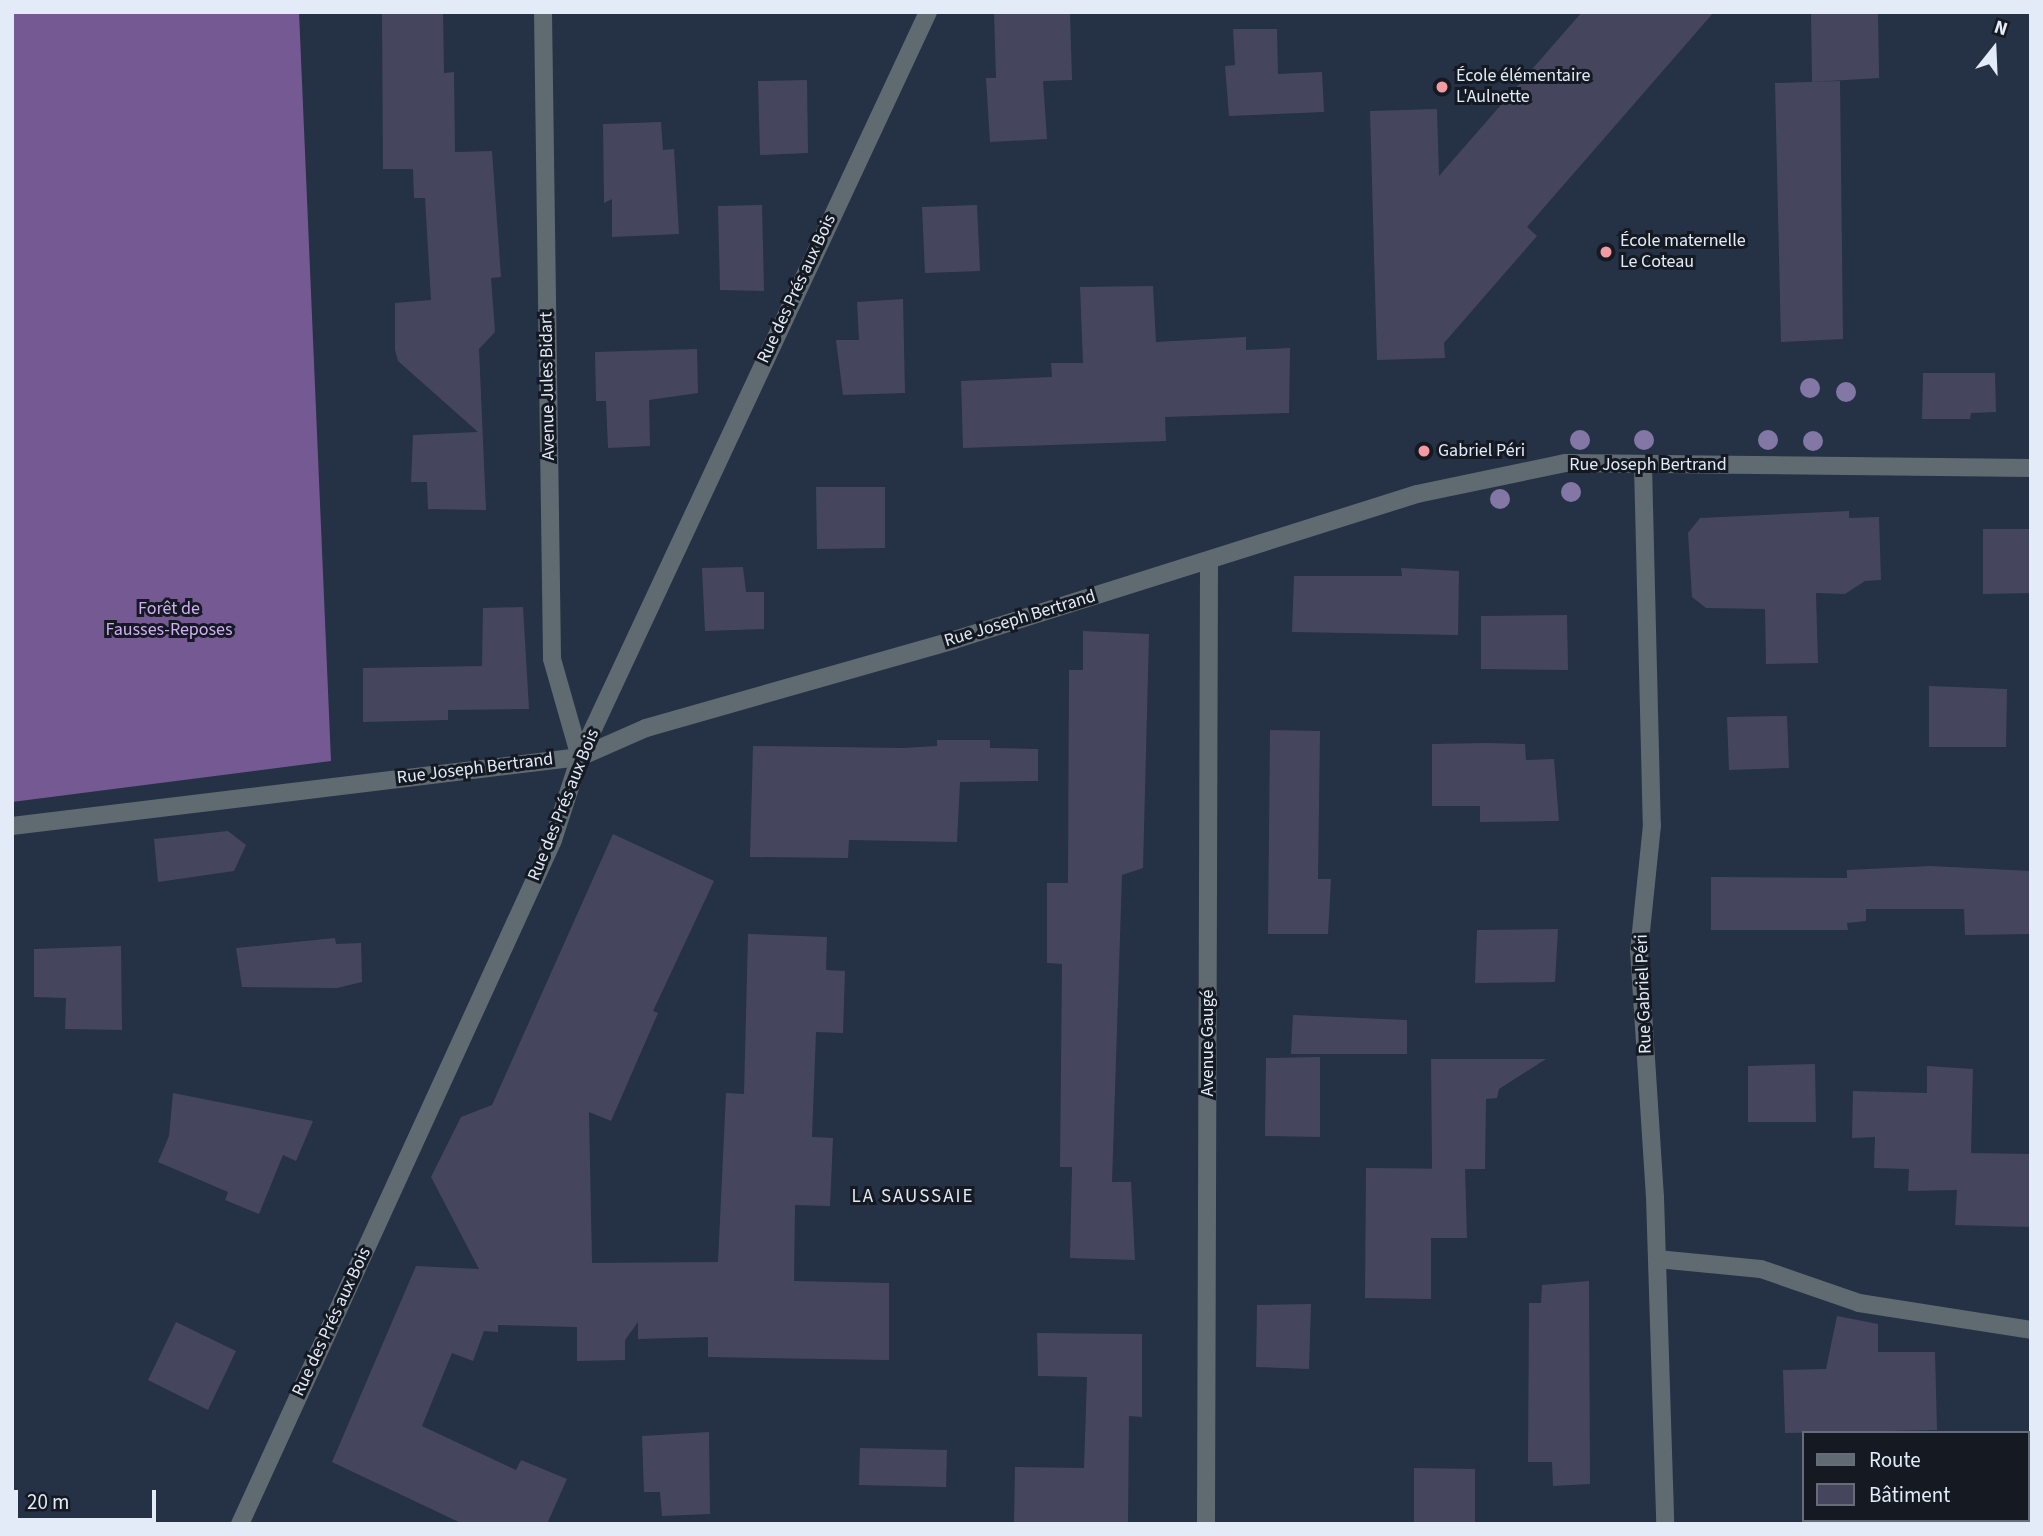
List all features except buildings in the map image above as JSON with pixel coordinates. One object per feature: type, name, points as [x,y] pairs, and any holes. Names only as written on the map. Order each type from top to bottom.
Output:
[{"type":"street","name":"Avenue Jules Bidart","points":[[542,12],[552,659],[580,757]]},
{"type":"street","name":"Rue des Prés aux Bois","points":[[240,1524],[553,840],[580,757],[928,12]]},
{"type":"street","name":"Rue Joseph Bertrand","points":[[12,826],[580,757],[646,728],[1209,562],[1417,494],[1565,463],[1643,466],[2031,468]]},
{"type":"street","name":"Rue Gabriel Péri","points":[[1643,466],[1652,825],[1639,950],[1657,1259],[1665,1524]]},
{"type":"street","name":"Avenue Gaugé","points":[[1206,1524],[1209,562]]},
{"type":"street","points":[[1657,1259],[1761,1269],[1859,1303],[2031,1330]]},
{"type":"green space","name":"Forêt de Fausses-Reposes","points":[[12,12],[299,12],[331,761],[12,802]]},
{"type":"place","name":"École élémentaire L'Aulnette","points":[[1442,87]]},
{"type":"place","name":"École maternelle Le Coteau","points":[[1606,252]]},
{"type":"place","name":"Gabriel Péri","points":[[1424,451]]},
{"type":"district","name":"LA SAUSSAIE","points":[[913,1197]]}]
